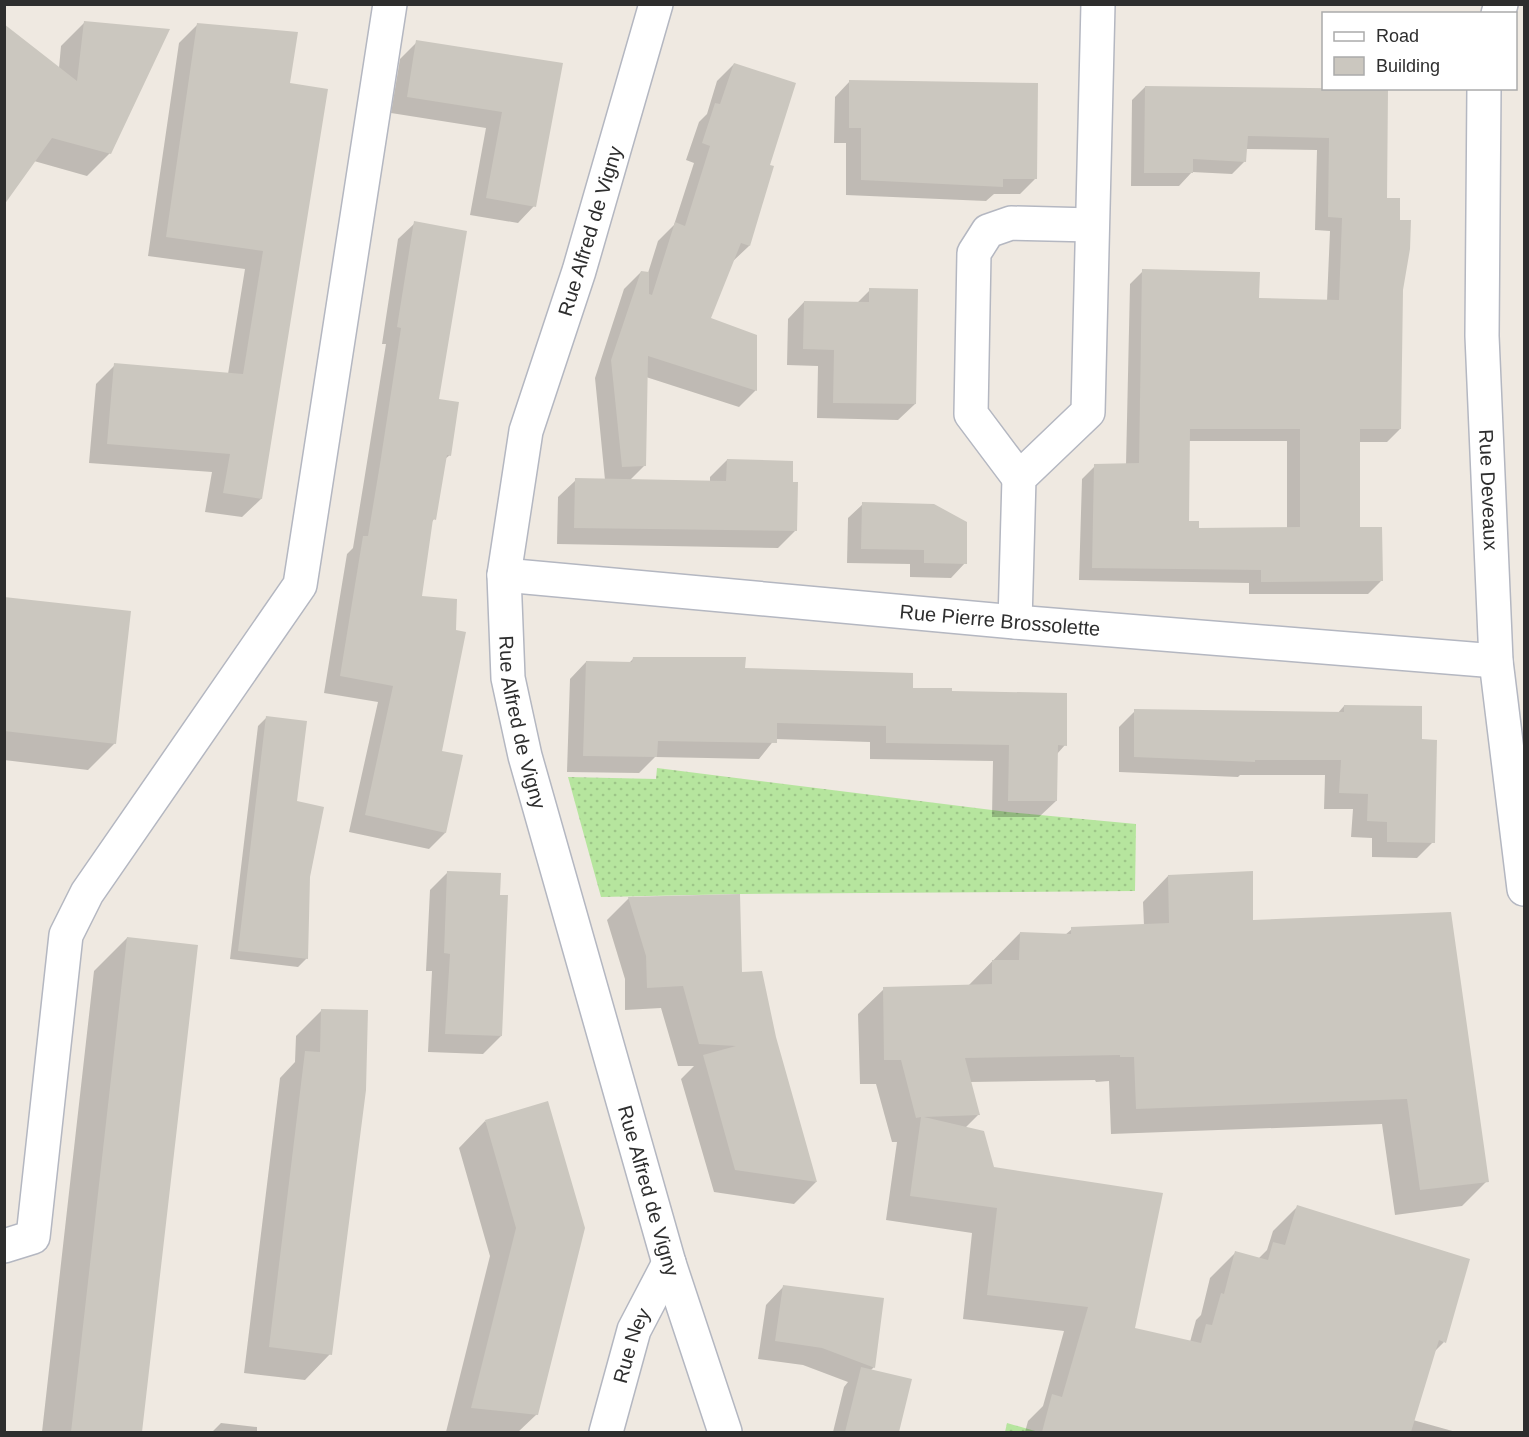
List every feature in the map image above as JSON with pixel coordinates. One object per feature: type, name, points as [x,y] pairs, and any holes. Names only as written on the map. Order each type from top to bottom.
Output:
[{"type":"street","points":[[4,1246],[33,1237],[66,935],[87,893],[300,585],[390,4]]},
{"type":"street","name":"Rue Alfred de Vigny","points":[[656,4],[579,271],[526,431],[504,575],[508,678],[525,756],[669,1263],[725,1432]]},
{"type":"street","points":[[1018,478],[1088,412],[1098,4]]},
{"type":"street","name":"Rue Deveaux","points":[[1484,90],[1482,336],[1496,661],[1514,723],[1524,889]]},
{"type":"street","points":[[1015,622],[1018,478],[971,414],[974,253],[988,231],[1011,223],[1092,225]]},
{"type":"street","name":"Rue Pierre Brossolette","points":[[504,575],[1015,622],[1496,661]]},
{"type":"street","name":"Rue Ney","points":[[606,1432],[634,1330],[669,1263]]},
{"type":"green space","points":[[657,768],[1008,812],[1136,824],[1135,891],[601,897],[568,777],[656,779]]},
{"type":"green space","points":[[1007,1423],[1035,1431],[1039,1432],[1005,1432]]},
{"type":"building","points":[[84,21],[170,29],[111,154],[52,138],[4,205],[4,24],[77,81]]},
{"type":"building","points":[[197,23],[298,32],[290,83],[328,89],[262,499],[223,493],[230,454],[107,444],[114,363],[243,374],[263,251],[166,237]]},
{"type":"building","points":[[416,40],[563,63],[536,207],[486,198],[502,112],[407,97]]},
{"type":"building","points":[[734,63],[796,83],[770,165],[774,166],[750,246],[741,243],[711,318],[757,335],[757,391],[648,356],[646,466],[622,467],[611,360],[641,271],[649,272],[649,294],[652,295],[675,222],[685,226],[710,146],[702,143],[715,103],[720,104]]},
{"type":"building","points":[[849,80],[1038,83],[1037,179],[1003,179],[1003,187],[861,180],[861,128],[849,128]]},
{"type":"building","points":[[1145,86],[1388,90],[1387,198],[1400,198],[1400,220],[1411,220],[1410,249],[1403,290],[1401,429],[1360,429],[1360,527],[1382,527],[1383,581],[1261,582],[1261,570],[1092,568],[1094,464],[1139,463],[1142,269],[1260,272],[1259,298],[1339,300],[1342,218],[1328,217],[1329,138],[1248,136],[1246,162],[1193,159],[1193,173],[1144,173]],"holes":[[[1190,429],[1300,429],[1300,527],[1199,528],[1199,521],[1189,521]]]},
{"type":"building","points":[[414,221],[467,231],[439,399],[459,402],[451,456],[447,455],[436,520],[433,519],[422,596],[457,599],[456,630],[466,632],[442,751],[463,755],[446,833],[365,815],[393,686],[340,676],[363,536],[368,536],[380,464],[401,328],[397,327]]},
{"type":"building","points":[[869,288],[918,289],[916,404],[833,403],[834,350],[803,349],[804,301],[869,302]]},
{"type":"building","points":[[727,459],[793,461],[793,482],[798,482],[797,531],[574,528],[575,478],[726,481]]},
{"type":"building","points":[[862,502],[934,504],[967,522],[967,564],[924,563],[924,550],[861,549]]},
{"type":"building","points":[[4,597],[131,611],[116,744],[4,731]]},
{"type":"building","points":[[633,657],[746,657],[745,668],[913,673],[913,688],[1067,693],[1067,746],[1058,745],[1057,801],[1008,801],[1009,745],[886,743],[886,726],[777,723],[777,743],[658,741],[657,757],[583,756],[586,661],[632,662]]},
{"type":"building","points":[[1344,705],[1422,706],[1422,739],[1437,740],[1435,843],[1387,842],[1387,822],[1367,821],[1368,794],[1339,793],[1341,760],[1255,760],[1255,762],[1134,757],[1134,709],[1344,712]]},
{"type":"building","points":[[266,716],[307,721],[297,801],[324,807],[310,877],[308,959],[238,951]]},
{"type":"building","points":[[447,871],[501,873],[500,895],[508,895],[502,1036],[445,1034],[450,954],[444,953]]},
{"type":"building","points":[[1253,871],[1253,920],[1451,912],[1489,1182],[1420,1190],[1407,1099],[1136,1109],[1134,1057],[1120,1057],[1120,1055],[965,1058],[980,1115],[924,1117],[984,1131],[994,1167],[1163,1193],[1135,1328],[1201,1343],[1206,1324],[1212,1325],[1221,1293],[1224,1294],[1235,1251],[1268,1260],[1273,1242],[1285,1245],[1297,1205],[1470,1259],[1446,1343],[1439,1340],[1411,1432],[1042,1432],[1052,1394],[1062,1397],[1088,1307],[987,1295],[997,1208],[910,1196],[921,1117],[916,1118],[901,1060],[884,1060],[883,987],[992,984],[992,960],[1019,960],[1020,932],[1071,934],[1071,927],[1169,923],[1168,875]]},
{"type":"building","points":[[740,894],[742,972],[762,971],[776,1037],[817,1182],[735,1170],[703,1055],[736,1046],[699,1044],[683,986],[647,988],[646,956],[628,897]]},
{"type":"building","points":[[127,937],[198,945],[142,1432],[71,1432]]},
{"type":"building","points":[[321,1009],[368,1010],[366,1090],[332,1355],[269,1347],[305,1051],[320,1052]]},
{"type":"building","points":[[548,1101],[585,1228],[538,1415],[471,1408],[516,1228],[485,1120]]},
{"type":"building","points":[[783,1285],[884,1298],[875,1368],[822,1348],[775,1341]]},
{"type":"building","points":[[861,1367],[912,1379],[899,1432],[845,1432]]}]
